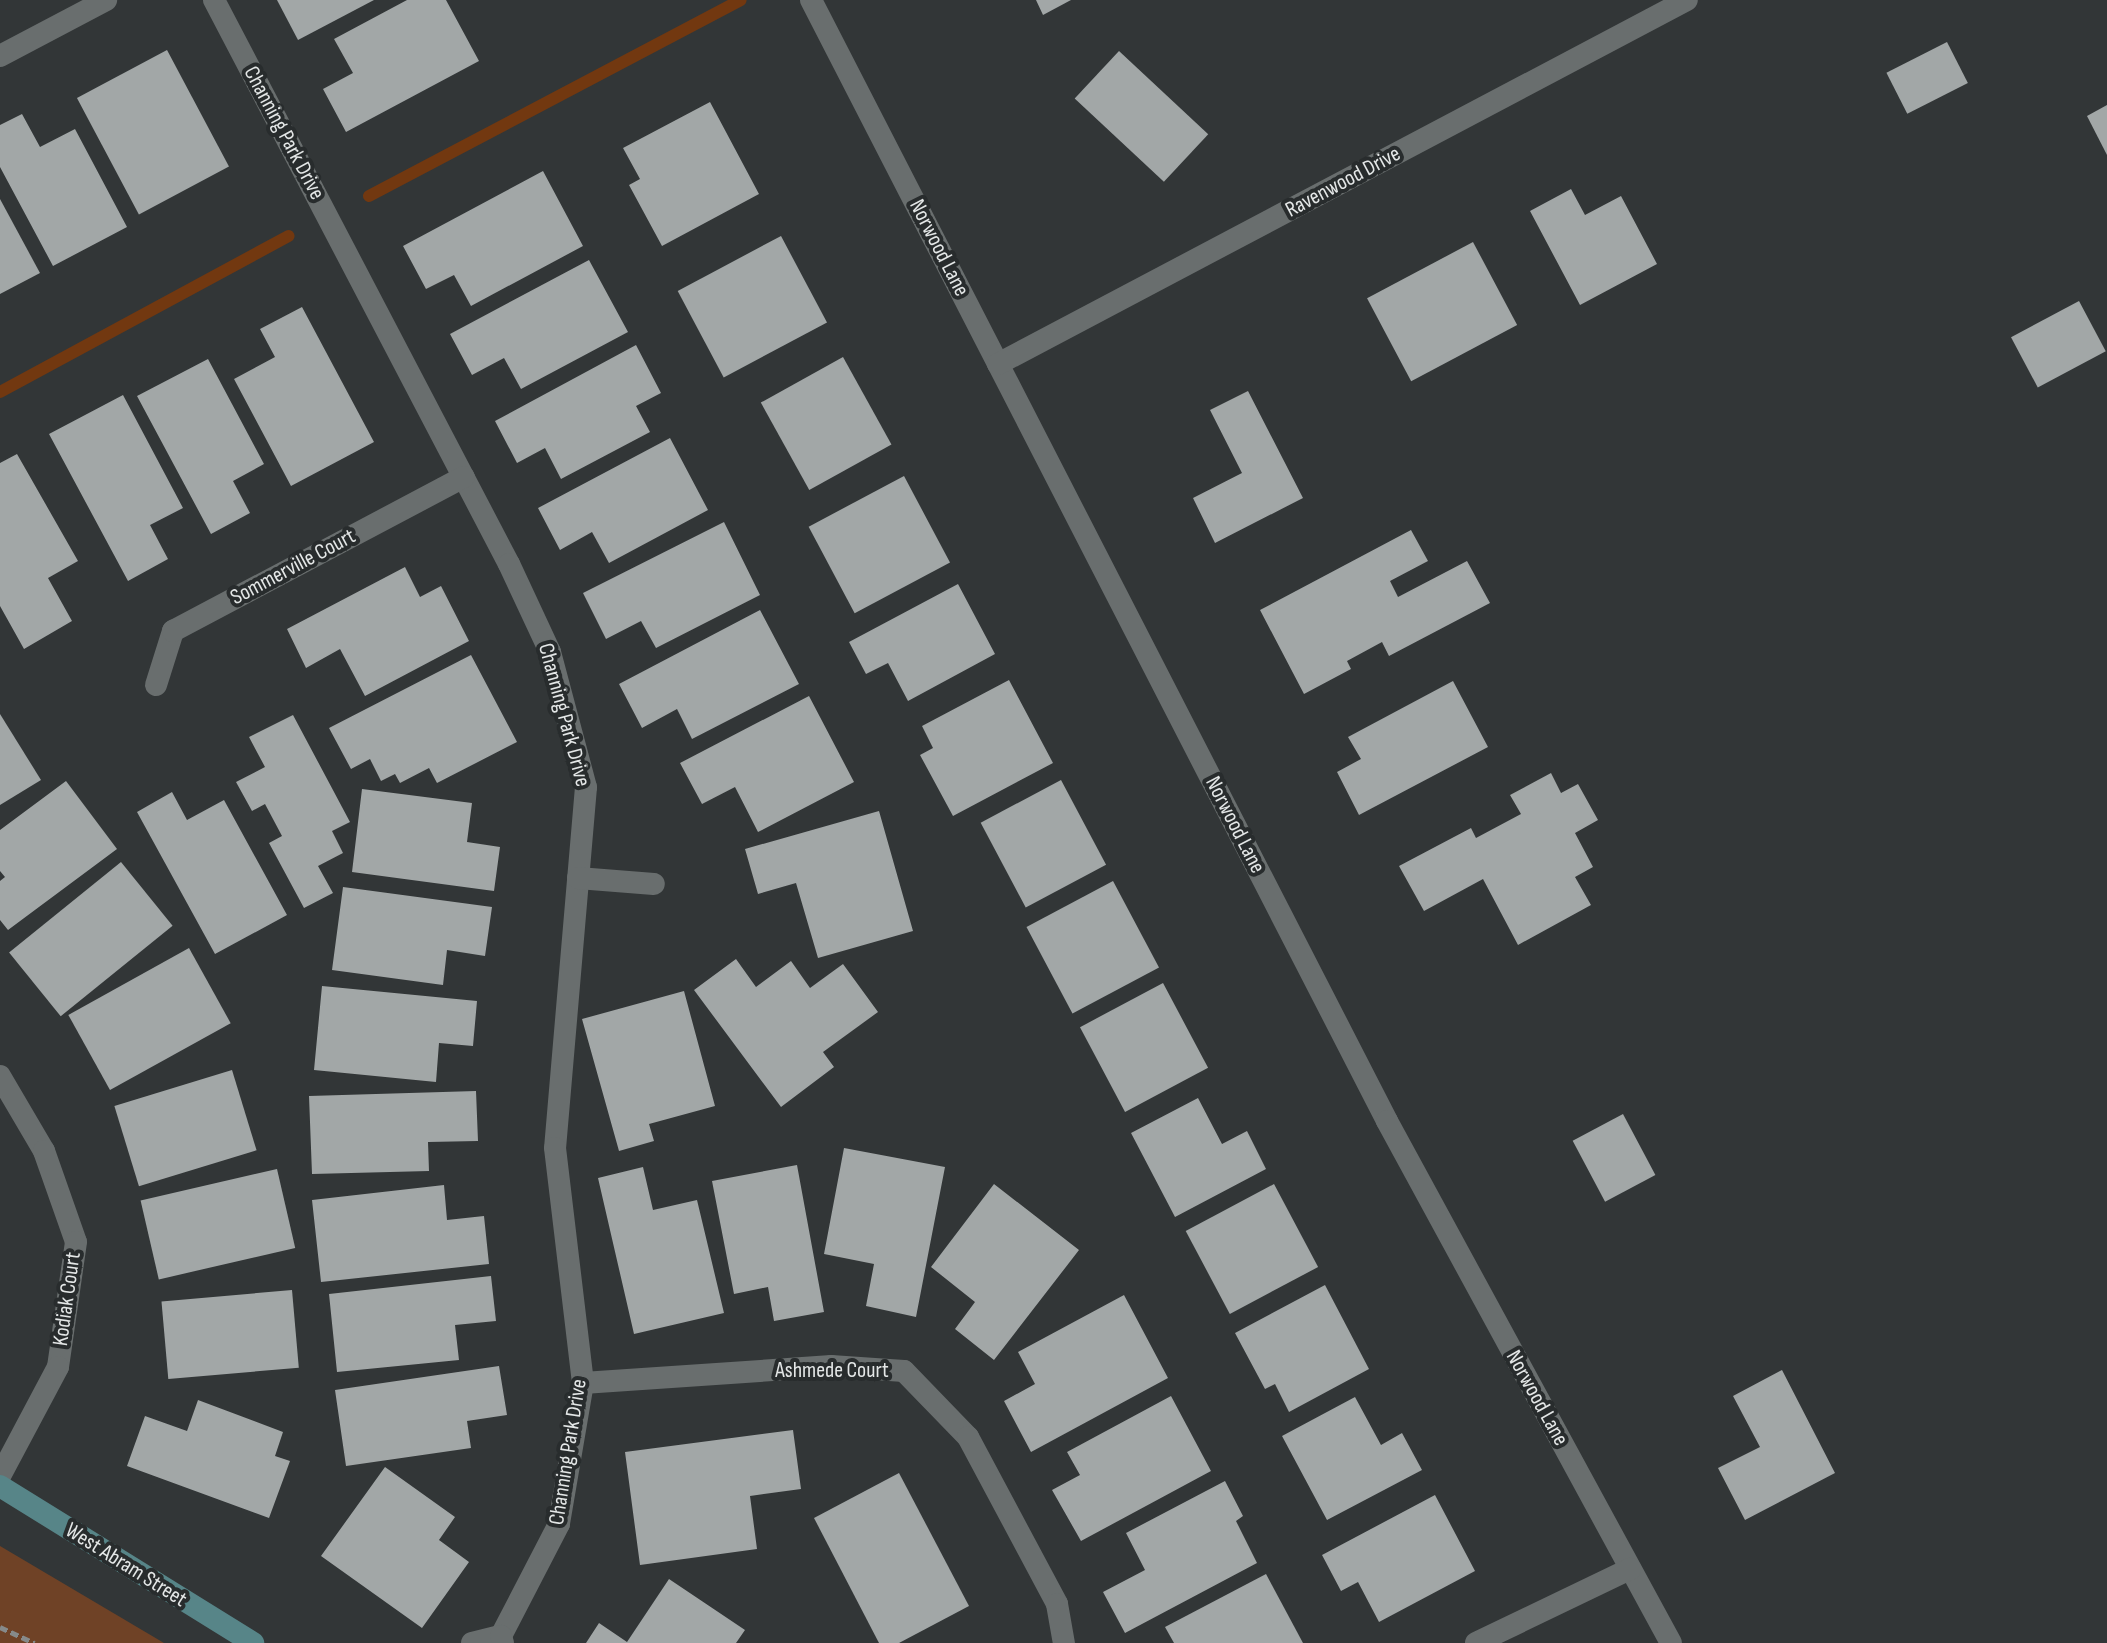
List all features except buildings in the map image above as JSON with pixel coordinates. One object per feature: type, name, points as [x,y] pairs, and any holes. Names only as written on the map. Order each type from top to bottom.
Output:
[{"type":"main road","name":"West Abram Street","points":[[0,1486],[253,1643]]},
{"type":"street","points":[[0,56],[106,0]]},
{"type":"street","name":"Channing Park Drive","points":[[214,0],[464,477],[550,652],[586,787],[555,1148],[583,1383],[559,1524],[502,1639],[472,1643]]},
{"type":"street","name":"Norwood Lane","points":[[811,0],[1387,1121],[1671,1643]]},
{"type":"street","name":"Ravenwood Drive","points":[[998,364],[1687,0]]},
{"type":"street","name":"Sommerville Court","points":[[156,685],[173,631],[464,477]]},
{"type":"street","points":[[578,878],[654,884]]},
{"type":"street","name":"Kodiak Court","points":[[0,1076],[44,1151],[76,1242],[58,1367],[0,1476]]},
{"type":"street","name":"Ashmede Court","points":[[583,1383],[831,1366],[904,1371],[968,1437],[1057,1604],[1064,1643]]},
{"type":"street","points":[[1476,1643],[1630,1569]]},
{"type":"path","points":[[0,1627],[34,1643]]},
{"type":"shaded area","points":[[0,1546],[164,1643],[0,1643]]},
{"type":"waterway","points":[[369,196],[740,0]]},
{"type":"waterway","points":[[0,392],[288,236]]}]
